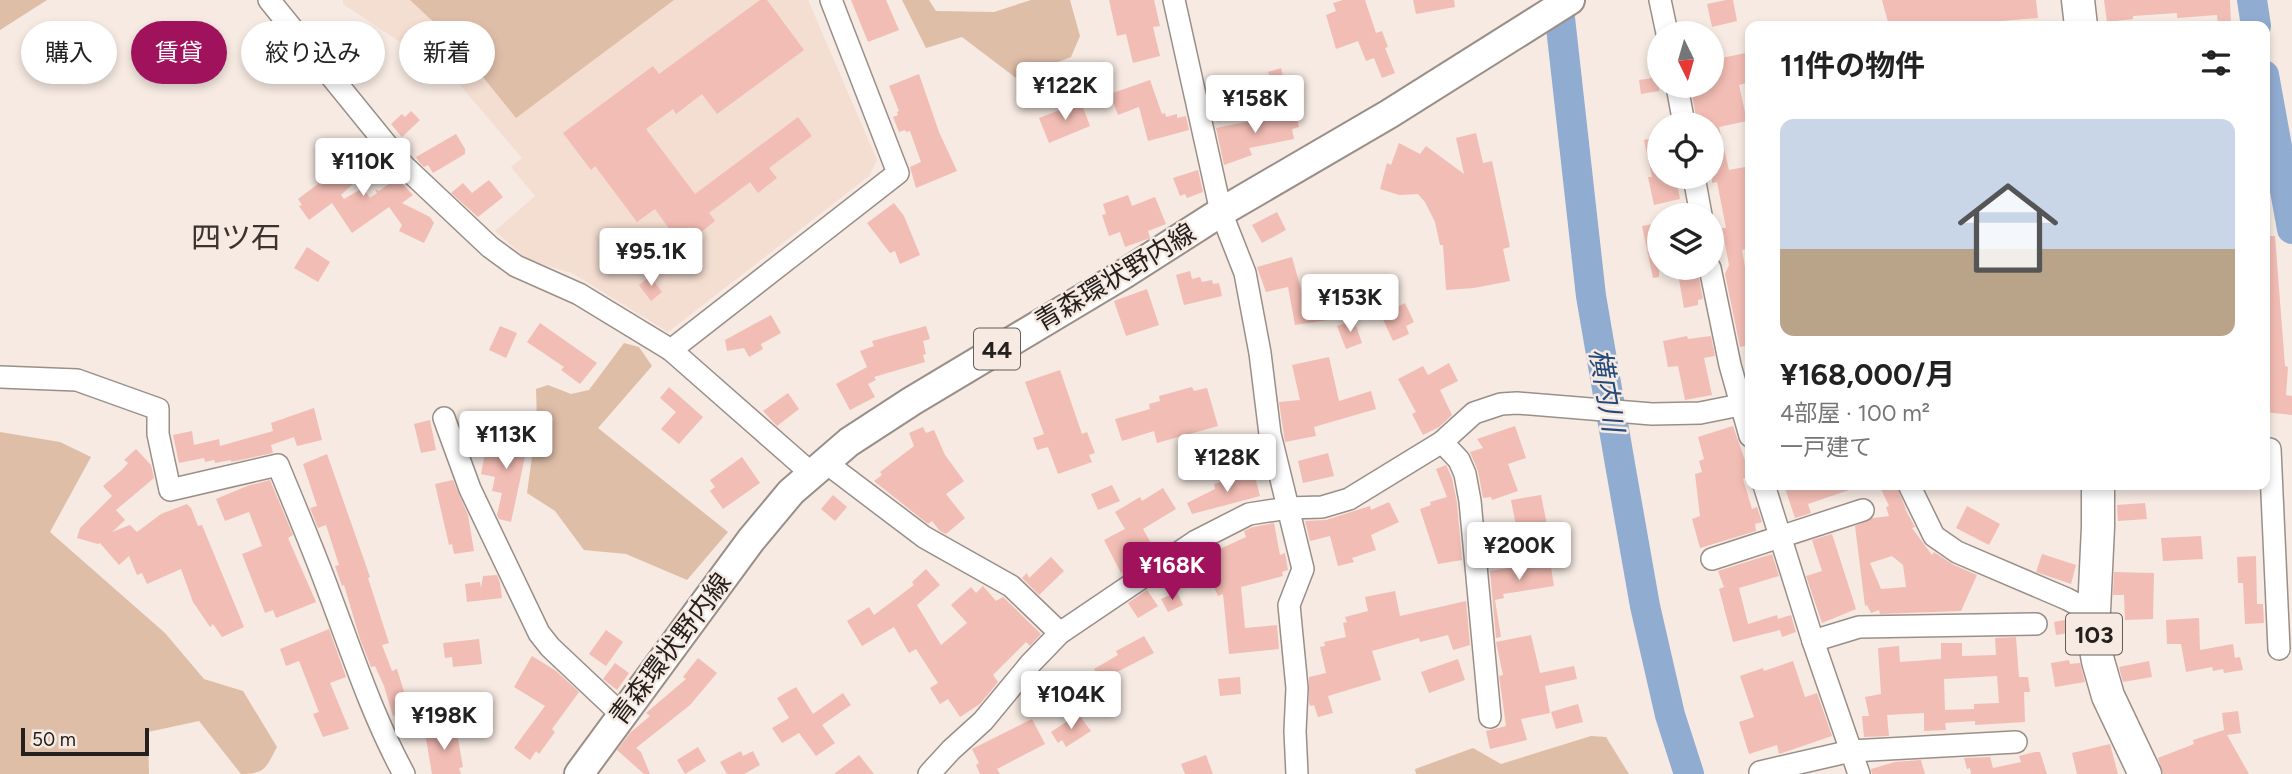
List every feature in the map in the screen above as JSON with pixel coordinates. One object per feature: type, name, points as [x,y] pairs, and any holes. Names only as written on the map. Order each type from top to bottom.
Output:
[{"type":"highway","points":[[2078,0],[2080,21]]},
{"type":"highway","name":"103","points":[[2098,490],[2093,632],[2108,696],[2145,774]]},
{"type":"main road","name":"青森環状野内線","points":[[579,774],[751,540],[790,492],[849,442],[1221,212],[1378,121],[1570,0]]},
{"type":"street","points":[[269,0],[404,166],[490,247],[516,266],[579,294],[671,350],[818,468],[924,537],[1011,586],[1060,633]]},
{"type":"street","points":[[671,350],[898,173],[831,0]]},
{"type":"street","points":[[1174,0],[1221,212],[1245,273],[1260,353],[1270,434],[1303,569],[1289,605],[1297,688],[1297,774]]},
{"type":"street","points":[[1660,0],[1664,21]]},
{"type":"street","points":[[1712,280],[1718,310],[1745,401]]},
{"type":"street","points":[[0,377],[77,380],[158,409],[158,434],[170,490],[278,465],[383,732],[404,774]]},
{"type":"street","points":[[929,774],[983,721],[1060,633],[1196,541],[1248,514],[1288,508],[1322,507],[1349,499],[1442,442],[1474,413],[1501,404],[1652,414],[1700,413],[1745,404]]},
{"type":"street","points":[[444,418],[470,489],[539,633],[550,647],[621,714]]},
{"type":"street","points":[[1442,442],[1459,460],[1465,474],[1470,501],[1490,717]]},
{"type":"street","points":[[2270,449],[2279,649]]},
{"type":"street","points":[[1765,490],[1779,538],[1859,774]]},
{"type":"street","points":[[1911,490],[1934,536],[1942,544],[2094,613]]},
{"type":"street","points":[[1712,559],[1863,510]]},
{"type":"street","points":[[1813,641],[1859,627],[2036,624]]},
{"type":"street","points":[[1760,772],[1850,751],[2016,742]]},
{"type":"shaded area","points":[[0,0],[47,0],[0,30]]},
{"type":"shaded area","points":[[343,0],[808,0],[877,160],[869,176],[668,332],[572,273],[528,260],[495,231],[535,196],[511,167],[522,158],[459,84],[495,84],[495,21],[399,21],[399,41],[385,32],[385,21],[368,21],[343,4]]},
{"type":"shaded area","points":[[410,0],[674,0],[516,118],[489,84],[495,84],[495,21],[433,21]]},
{"type":"shaded area","points":[[902,0],[929,0],[936,11],[994,12],[1031,0],[1070,0],[1080,36],[1071,57],[1016,78],[962,37],[926,48]]},
{"type":"shaded area","points":[[624,343],[639,347],[652,366],[598,428],[728,532],[687,580],[626,554],[584,550],[555,511],[527,493],[537,421],[536,389],[548,385],[571,394],[589,390]]},
{"type":"shaded area","points":[[0,432],[60,442],[91,457],[50,532],[165,633],[204,679],[243,691],[277,747],[264,768],[256,773],[241,774],[199,721],[148,732],[149,774],[0,774]]},
{"type":"shaded area","points":[[1591,736],[1606,737],[1629,774],[1416,774],[1415,769],[1473,748],[1501,764]]},
{"type":"building","points":[[760,0],[767,0],[804,50],[717,114],[702,94],[676,114],[673,109],[646,129],[695,194],[798,117],[812,136],[769,168],[777,178],[758,193],[750,182],[709,213],[715,221],[696,236],[689,227],[675,237],[655,209],[637,222],[595,166],[591,170],[563,133],[653,66],[659,74]]},
{"type":"building","points":[[851,0],[886,0],[899,30],[868,42]]},
{"type":"building","points":[[1109,0],[1154,0],[1160,26],[1153,27],[1160,56],[1133,63],[1126,34],[1117,36]]},
{"type":"building","points":[[1365,0],[1376,33],[1382,31],[1388,47],[1385,48],[1395,73],[1382,78],[1374,58],[1366,61],[1358,41],[1336,49],[1326,15],[1336,11],[1333,3]]},
{"type":"building","points":[[1413,0],[1454,0],[1455,7],[1416,14]]},
{"type":"building","points":[[1733,0],[1737,21],[1724,24],[1724,21],[1711,21],[1707,4]]},
{"type":"building","points":[[1882,0],[2036,0],[2038,18],[2001,21],[1888,21]]},
{"type":"building","points":[[2104,0],[2230,0],[2231,21],[2218,21],[2217,15],[2177,18],[2177,13],[2107,21]]},
{"type":"building","points":[[1745,53],[1745,83],[1739,85],[1745,121],[1724,126],[1724,112],[1695,112],[1693,98],[1724,98],[1724,58]]},
{"type":"building","points":[[1281,68],[1286,87],[1219,109],[1212,83],[1238,77],[1240,86],[1270,77],[1268,72]]},
{"type":"building","points":[[919,74],[939,132],[957,171],[916,188],[910,167],[921,162],[910,131],[899,132],[893,117],[898,115],[899,111],[889,86]]},
{"type":"building","points":[[1647,79],[1647,93],[1641,94],[1639,80]]},
{"type":"building","points":[[1150,80],[1162,114],[1165,113],[1166,117],[1177,114],[1177,118],[1186,116],[1189,130],[1148,141],[1139,107],[1118,115],[1110,94]]},
{"type":"building","points":[[1081,102],[1090,126],[1049,143],[1039,118]]},
{"type":"building","points":[[411,111],[420,120],[402,137],[391,124],[402,114],[405,117]]},
{"type":"building","points":[[1296,112],[1299,127],[1292,129],[1294,139],[1249,148],[1252,155],[1224,165],[1216,128]]},
{"type":"building","points":[[1476,133],[1483,163],[1492,161],[1510,247],[1503,249],[1510,281],[1446,290],[1443,245],[1440,245],[1435,222],[1425,202],[1418,194],[1399,195],[1380,189],[1387,163],[1391,165],[1399,143],[1420,154],[1426,146],[1464,174],[1456,138]]},
{"type":"building","points":[[456,134],[465,154],[433,173],[428,165],[424,167],[419,162],[416,157]]},
{"type":"building","points":[[364,144],[376,160],[355,177],[357,180],[341,195],[344,199],[363,188],[370,198],[377,193],[375,189],[379,191],[397,178],[413,195],[402,203],[430,217],[434,223],[424,243],[399,231],[402,225],[389,207],[352,233],[332,203],[309,220],[299,206],[302,205],[298,199],[318,184],[316,180],[331,171],[328,167],[338,153],[343,160]]},
{"type":"building","points":[[1724,148],[1729,170],[1745,167],[1745,249],[1742,250],[1745,267],[1745,346],[1740,347],[1725,274],[1729,265],[1724,239],[1724,203],[1721,203],[1718,189],[1724,189]]},
{"type":"building","points":[[1198,170],[1203,192],[1187,198],[1185,194],[1180,196],[1173,178]]},
{"type":"building","points":[[489,180],[503,197],[478,217],[451,193],[463,183],[472,193]]},
{"type":"building","points":[[1651,189],[1678,189],[1680,199],[1654,203]]},
{"type":"building","points":[[1128,195],[1132,206],[1155,197],[1166,224],[1148,231],[1150,238],[1125,247],[1120,232],[1109,236],[1102,215],[1106,214],[1103,204]]},
{"type":"building","points":[[894,203],[904,216],[920,255],[900,264],[895,251],[890,253],[867,223]]},
{"type":"building","points":[[1277,212],[1286,230],[1262,243],[1252,225]]},
{"type":"building","points":[[1647,225],[1647,250],[1642,226]]},
{"type":"building","points":[[2270,236],[2275,236],[2285,366],[2288,367],[2286,395],[2292,396],[2292,415],[2270,413]]},
{"type":"building","points":[[307,247],[330,262],[318,282],[294,268]]},
{"type":"building","points":[[1292,257],[1304,300],[1306,299],[1307,304],[1332,300],[1335,319],[1295,325],[1288,287],[1266,292],[1257,267]]},
{"type":"building","points":[[1190,271],[1192,279],[1200,277],[1202,282],[1212,280],[1213,284],[1219,283],[1222,296],[1184,305],[1176,275]]},
{"type":"building","points":[[650,276],[662,292],[651,301],[639,285]]},
{"type":"building","points":[[1679,280],[1699,280],[1703,299],[1698,300],[1698,305],[1684,308]]},
{"type":"building","points":[[1147,289],[1159,325],[1126,336],[1114,301]]},
{"type":"building","points":[[1405,303],[1414,322],[1406,326],[1409,334],[1393,341],[1381,315]]},
{"type":"building","points":[[771,315],[781,333],[761,344],[763,349],[749,357],[744,348],[727,351],[725,340]]},
{"type":"building","points":[[1354,320],[1362,343],[1346,349],[1337,326]]},
{"type":"building","points":[[540,323],[597,363],[580,384],[561,370],[564,367],[527,342]]},
{"type":"building","points":[[500,326],[517,333],[506,358],[489,350]]},
{"type":"building","points":[[926,326],[930,339],[923,341],[925,362],[874,377],[876,380],[868,384],[875,397],[850,410],[836,384],[867,367],[860,351],[874,346],[872,341]]},
{"type":"building","points":[[1687,336],[1688,339],[1711,336],[1715,356],[1704,358],[1712,395],[1685,400],[1678,366],[1668,367],[1663,341]]},
{"type":"building","points":[[1329,357],[1339,401],[1371,391],[1376,409],[1314,427],[1316,436],[1285,442],[1279,402],[1300,400],[1292,365]]},
{"type":"building","points":[[1449,363],[1458,381],[1440,390],[1452,415],[1439,427],[1423,435],[1412,414],[1416,412],[1398,379],[1423,366],[1428,375]]},
{"type":"building","points":[[1060,370],[1082,434],[1087,432],[1095,453],[1089,455],[1092,462],[1058,474],[1048,447],[1037,450],[1033,438],[1044,434],[1025,382]]},
{"type":"building","points":[[669,387],[703,417],[679,444],[661,429],[676,412],[660,398]]},
{"type":"building","points":[[1192,387],[1194,391],[1207,388],[1218,426],[1157,443],[1154,431],[1122,441],[1115,419],[1150,409],[1149,404],[1160,401],[1159,396]]},
{"type":"building","points":[[788,393],[799,409],[777,426],[763,411]]},
{"type":"building","points":[[314,408],[322,440],[297,446],[294,437],[271,445],[273,453],[231,462],[205,462],[204,458],[179,463],[173,435],[192,431],[194,445],[219,439],[220,446],[273,431],[271,423]]},
{"type":"building","points":[[430,420],[436,450],[421,453],[414,424]]},
{"type":"building","points":[[1515,426],[1526,458],[1508,464],[1518,491],[1492,500],[1491,497],[1483,498],[1478,471],[1470,452],[1483,448],[1477,439]]},
{"type":"building","points":[[1733,426],[1745,461],[1745,490],[1752,509],[1757,507],[1762,522],[1755,524],[1756,531],[1700,548],[1692,519],[1700,516],[1695,474],[1702,472],[1699,461],[1704,459],[1698,437]]},
{"type":"building","points":[[923,427],[926,433],[934,430],[945,455],[964,481],[946,494],[965,518],[946,534],[932,521],[928,524],[874,481],[882,475],[880,472],[914,446],[909,433]]},
{"type":"building","points":[[507,433],[529,438],[511,522],[499,519],[497,515],[502,493],[492,491],[495,477],[481,474],[487,443],[504,447]]},
{"type":"building","points":[[1257,434],[1259,447],[1241,451],[1239,437]]},
{"type":"building","points":[[136,449],[151,465],[154,478],[116,510],[125,520],[112,532],[130,525],[137,532],[161,514],[187,504],[198,526],[202,525],[244,627],[222,637],[213,624],[210,627],[193,602],[181,569],[147,584],[142,573],[137,575],[129,556],[119,565],[100,543],[77,538],[80,528],[112,496],[103,486],[122,470],[128,463],[124,460]]},
{"type":"building","points":[[1328,453],[1334,476],[1303,483],[1298,461]]},
{"type":"building","points":[[327,454],[370,577],[368,578],[389,643],[382,645],[392,671],[397,669],[410,711],[393,716],[384,686],[375,666],[371,667],[360,639],[344,585],[342,586],[335,566],[339,565],[326,525],[318,528],[310,508],[317,506],[303,464]]},
{"type":"building","points":[[742,457],[760,483],[723,509],[710,491],[715,487],[710,480]]},
{"type":"building","points":[[1446,465],[1452,478],[1457,503],[1462,560],[1438,564],[1420,509],[1431,505],[1430,502],[1447,497],[1436,469]]},
{"type":"building","points":[[1254,473],[1260,496],[1192,514],[1187,503],[1215,489],[1214,484]]},
{"type":"building","points":[[270,480],[293,535],[288,538],[316,602],[276,618],[273,610],[265,613],[242,554],[262,546],[249,512],[225,521],[216,499]]},
{"type":"building","points":[[453,480],[468,515],[474,551],[454,554],[452,544],[449,545],[435,484]]},
{"type":"building","points":[[1112,485],[1120,501],[1098,510],[1091,494]]},
{"type":"building","points":[[1163,488],[1176,509],[1143,529],[1156,552],[1121,573],[1104,540],[1125,529],[1115,512],[1140,497],[1142,501]]},
{"type":"building","points":[[1786,490],[1849,490],[1808,504],[1811,513],[1795,518]]},
{"type":"building","points":[[1881,490],[1898,490],[1915,527],[1912,528],[1932,555],[1934,552],[1977,575],[1961,611],[1880,614],[1879,610],[1871,613],[1867,605],[1865,606],[1855,526],[1873,518],[1889,516],[1886,507],[1889,506]],"holes":[[[1892,556],[1903,565],[1906,587],[1881,589],[1870,563]]]},
{"type":"building","points":[[833,495],[847,507],[835,521],[821,509]]},
{"type":"building","points":[[1541,495],[1547,525],[1517,531],[1511,500]]},
{"type":"building","points":[[1389,502],[1399,522],[1371,535],[1376,550],[1352,558],[1354,562],[1338,566],[1330,536],[1310,541],[1305,521],[1326,520],[1370,506],[1371,510]]},
{"type":"building","points":[[2145,503],[2147,519],[2118,521],[2117,505]]},
{"type":"building","points":[[1967,506],[2000,524],[1989,545],[1956,528]]},
{"type":"building","points":[[1274,523],[1280,555],[1285,553],[1288,570],[1282,572],[1283,576],[1241,587],[1245,628],[1277,625],[1279,649],[1229,654],[1223,594],[1218,596],[1213,585],[1208,588],[1202,574],[1199,576],[1190,562],[1205,553],[1207,555],[1246,537],[1244,531]]},
{"type":"building","points":[[1832,534],[1856,609],[1822,623],[1806,576],[1822,571],[1812,540]]},
{"type":"building","points":[[2201,536],[2203,559],[2163,561],[2161,538]]},
{"type":"building","points":[[1772,554],[1779,576],[1739,588],[1748,624],[1777,615],[1778,619],[1791,615],[1796,632],[1782,637],[1780,630],[1733,642],[1719,589],[1724,587],[1718,571]]},
{"type":"building","points":[[2042,554],[2076,565],[2071,584],[2036,572]]},
{"type":"building","points":[[2256,556],[2257,604],[2263,604],[2264,623],[2245,624],[2243,583],[2238,583],[2237,557]]},
{"type":"building","points":[[1051,557],[1064,571],[1039,595],[1022,578],[1027,573],[1029,578]]},
{"type":"building","points":[[1550,561],[1554,586],[1503,594],[1504,598],[1495,600],[1501,637],[1496,638],[1490,571]]},
{"type":"building","points":[[926,569],[940,585],[917,605],[941,645],[967,623],[951,605],[971,587],[976,593],[983,586],[996,601],[1003,597],[1041,634],[1030,646],[1026,642],[993,675],[998,682],[980,704],[960,717],[948,699],[940,704],[930,688],[938,683],[916,649],[909,653],[894,627],[862,646],[847,621],[869,607],[874,615],[914,585],[912,582]]},
{"type":"building","points":[[2114,572],[2154,573],[2153,619],[2125,620],[2124,595],[2113,595]]},
{"type":"building","points":[[497,575],[502,598],[467,602],[465,584],[480,582],[481,588],[483,576]]},
{"type":"building","points":[[1147,590],[1158,606],[1138,618],[1128,603]]},
{"type":"building","points":[[1395,591],[1400,616],[1466,601],[1470,645],[1453,650],[1448,635],[1420,642],[1419,638],[1372,651],[1381,680],[1328,696],[1333,713],[1318,717],[1314,705],[1310,706],[1309,702],[1309,677],[1326,673],[1320,647],[1325,646],[1324,642],[1346,637],[1343,623],[1347,622],[1345,617],[1368,611],[1365,597]]},
{"type":"building","points":[[1177,592],[1183,605],[1168,612],[1161,599]]},
{"type":"building","points":[[2075,618],[2075,632],[2056,635],[2054,622]]},
{"type":"building","points":[[2199,618],[2200,650],[2233,644],[2235,658],[2240,657],[2243,670],[2224,673],[2223,669],[2213,671],[2212,667],[2186,672],[2181,644],[2167,644],[2166,620]]},
{"type":"building","points":[[329,629],[346,677],[330,683],[349,729],[323,737],[313,714],[319,712],[299,661],[286,666],[280,649]]},
{"type":"building","points":[[606,630],[623,642],[606,666],[589,654]]},
{"type":"building","points":[[1531,635],[1540,673],[1574,666],[1577,679],[1545,686],[1550,713],[1521,719],[1527,740],[1490,749],[1486,731],[1506,726],[1499,676],[1503,675],[1496,642]]},
{"type":"building","points":[[1144,636],[1154,653],[1115,673],[1116,675],[1102,683],[1094,669],[1118,655],[1116,651]]},
{"type":"building","points":[[2016,637],[2019,677],[2028,677],[2030,692],[2024,692],[2025,722],[1975,725],[1975,721],[1945,723],[1946,730],[1924,731],[1924,713],[1887,715],[1889,736],[1864,737],[1862,716],[1869,716],[1865,697],[1881,694],[1878,648],[1899,646],[1900,662],[1941,659],[1941,643],[1962,643],[1962,656],[1996,655],[1995,638]],"holes":[[[1997,676],[1999,703],[1974,704],[1974,709],[1945,710],[1944,679]]]},
{"type":"building","points":[[479,639],[482,664],[453,667],[452,657],[445,658],[443,643]]},
{"type":"building","points":[[532,656],[556,671],[579,692],[552,729],[555,732],[539,754],[536,751],[530,760],[514,748],[545,706],[514,687]]},
{"type":"building","points":[[698,658],[717,673],[690,705],[636,748],[641,752],[650,774],[644,774],[617,750],[630,733],[650,716],[646,713],[686,679],[683,677]]},
{"type":"building","points":[[1458,659],[1465,680],[1429,693],[1421,672]]},
{"type":"building","points":[[2069,660],[2070,664],[2080,663],[2085,682],[2055,687],[2051,663]]},
{"type":"building","points":[[1793,661],[1805,697],[1817,693],[1832,736],[1779,754],[1777,745],[1749,754],[1739,722],[1754,717],[1740,676]]},
{"type":"building","points":[[2149,661],[2152,677],[2123,682],[2119,667]]},
{"type":"building","points":[[615,663],[629,673],[617,690],[603,679]]},
{"type":"building","points":[[1240,677],[1241,694],[1220,696],[1218,679]]},
{"type":"building","points":[[796,687],[813,714],[843,693],[851,705],[822,725],[835,743],[816,756],[799,733],[782,743],[772,728],[789,718],[777,698]]},
{"type":"building","points":[[1578,704],[1583,722],[1556,729],[1551,712]]},
{"type":"building","points":[[2238,711],[2241,733],[2227,735],[2249,774],[2163,774],[2158,758],[2194,744],[2193,740],[2224,730],[2222,713]]},
{"type":"building","points":[[1078,714],[1091,731],[1066,747],[1062,740],[1058,743],[1051,732]]},
{"type":"building","points":[[1032,719],[1045,744],[997,769],[1000,774],[980,774],[976,765],[979,763],[972,749]]},
{"type":"building","points":[[456,728],[463,767],[459,768],[461,774],[432,774],[425,733]]},
{"type":"building","points":[[2110,744],[2118,774],[2077,774],[2072,753]]},
{"type":"building","points":[[698,747],[706,761],[685,774],[677,760]]},
{"type":"building","points":[[741,751],[743,756],[753,751],[760,765],[744,774],[727,774],[720,762]]},
{"type":"building","points":[[2040,752],[2047,774],[1971,774],[1964,758],[1990,757],[1993,768],[2021,762],[2019,756]]},
{"type":"building","points":[[859,755],[874,774],[834,774]]},
{"type":"building","points":[[1206,755],[1213,774],[1185,774],[1181,764]]},
{"type":"building","points":[[1921,760],[1925,774],[1872,774],[1871,769],[1895,762]]},
{"type":"waterway","name":"横内川","points":[[1558,0],[1591,296],[1645,606],[1670,715],[1689,774]]},
{"type":"waterway","points":[[2252,0],[2255,21]]},
{"type":"waterway","points":[[2270,108],[2292,229]]},
{"type":"district","name":"四ツ石","points":[[236,237]]}]
